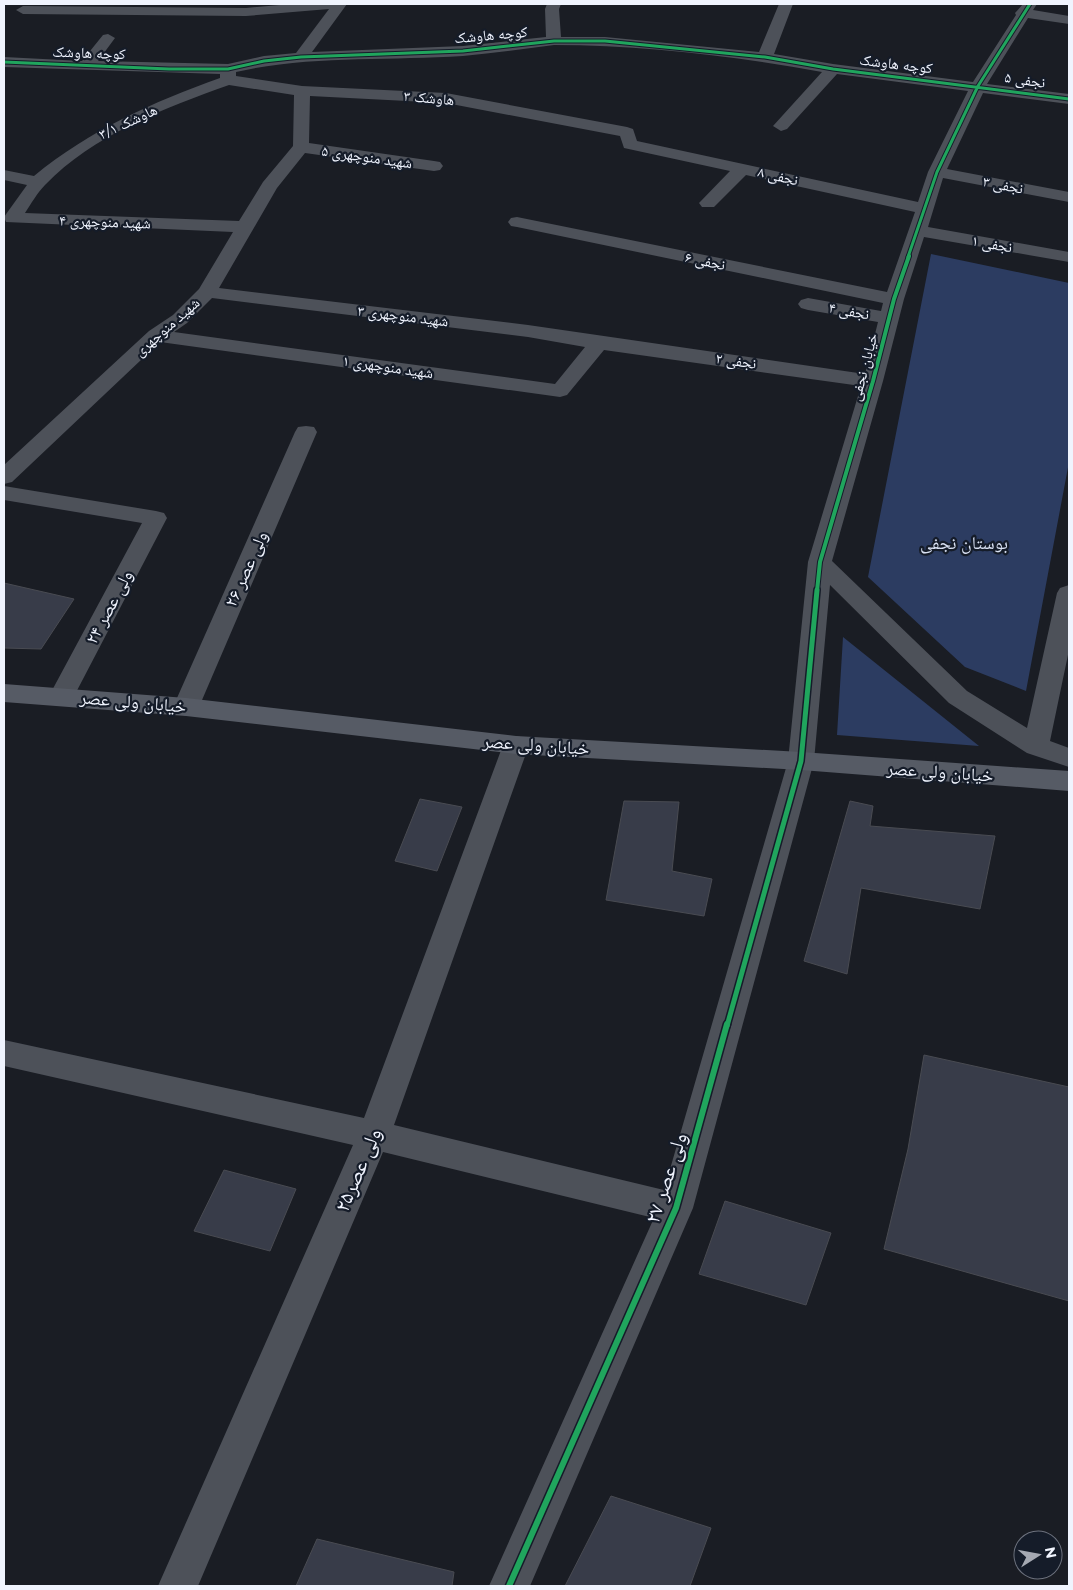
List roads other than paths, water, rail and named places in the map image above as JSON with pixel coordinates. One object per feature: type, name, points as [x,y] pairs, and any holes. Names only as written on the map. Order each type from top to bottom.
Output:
[{"type":"main road","name":"خیابان ولی عصر","points":[[4,693],[186,706],[516,745],[802,761],[1069,781]]},
{"type":"street","points":[[23,10],[246,12],[339,4]]},
{"type":"street","points":[[301,57],[339,4]]},
{"type":"street","points":[[554,4],[552,9],[554,41]]},
{"type":"street","points":[[765,57],[780,5]]},
{"type":"street","points":[[1026,8],[1069,20]]},
{"type":"street","name":"خیابان نجفی","points":[[802,761],[820,562],[873,381],[892,308],[916,230],[926,209],[937,172],[978,86],[1026,8]]},
{"type":"street","points":[[87,65],[108,38]]},
{"type":"street","name":"کوچه هاوشک","points":[[4,62],[228,74],[264,61],[301,57],[463,51],[554,41],[605,41],[765,57],[833,69],[978,86]]},
{"type":"street","points":[[782,126],[833,69]]},
{"type":"street","name":"هاوشک ۳","points":[[228,74],[302,91],[446,98],[627,132],[630,144]]},
{"type":"street","name":"هاوشک ۳/۱","points":[[38,182],[95,138],[228,74]]},
{"type":"street","name":"نجفی ۵","points":[[978,86],[1069,98]]},
{"type":"street","points":[[301,147],[302,91]]},
{"type":"street","name":"نجفی ۸","points":[[630,144],[926,209]]},
{"type":"street","name":"شهید منوچهری ۵","points":[[301,147],[434,166]]},
{"type":"street","name":"شهید منوچهری","points":[[4,477],[156,335],[180,319],[207,292],[243,227],[269,186],[301,147]]},
{"type":"street","points":[[708,203],[743,168]]},
{"type":"street","name":"نجفی ۳","points":[[937,172],[1069,197]]},
{"type":"street","points":[[4,175],[38,182]]},
{"type":"street","name":"شهید منوچهری ۴","points":[[8,222],[38,182]]},
{"type":"street","name":"شهید منوچهری ۴","points":[[8,222],[243,227]]},
{"type":"street","name":"نجفی ۶","points":[[517,222],[892,308]]},
{"type":"street","name":"نجفی ۱","points":[[916,230],[1069,257]]},
{"type":"street","name":"شهید منوچهری ۳","points":[[207,292],[528,331],[598,343]]},
{"type":"street","name":"نجفی ۴","points":[[808,304],[892,308]]},
{"type":"street","name":"شهید منوچهری ۱","points":[[156,335],[560,391],[598,343]]},
{"type":"street","name":"نجفی ۲","points":[[598,343],[873,381]]},
{"type":"street","name":"ولی عصر ۲۶","points":[[186,706],[306,432]]},
{"type":"street","name":"ولی عصر ۲۴","points":[[4,493],[156,518],[62,696]]},
{"type":"street","points":[[820,562],[958,697],[1036,746],[1069,758]]},
{"type":"street","points":[[1036,746],[1069,594]]},
{"type":"street","name":"ولی عصر۲۵","points":[[178,1586],[374,1135],[516,745]]},
{"type":"street","name":"ولی عصر ۲۷","points":[[509,1586],[676,1208],[802,761]]},
{"type":"street","points":[[4,1052],[374,1135],[676,1208]]},
{"type":"park label","name":"بوستان نجفی","points":[[964,543]]}]
